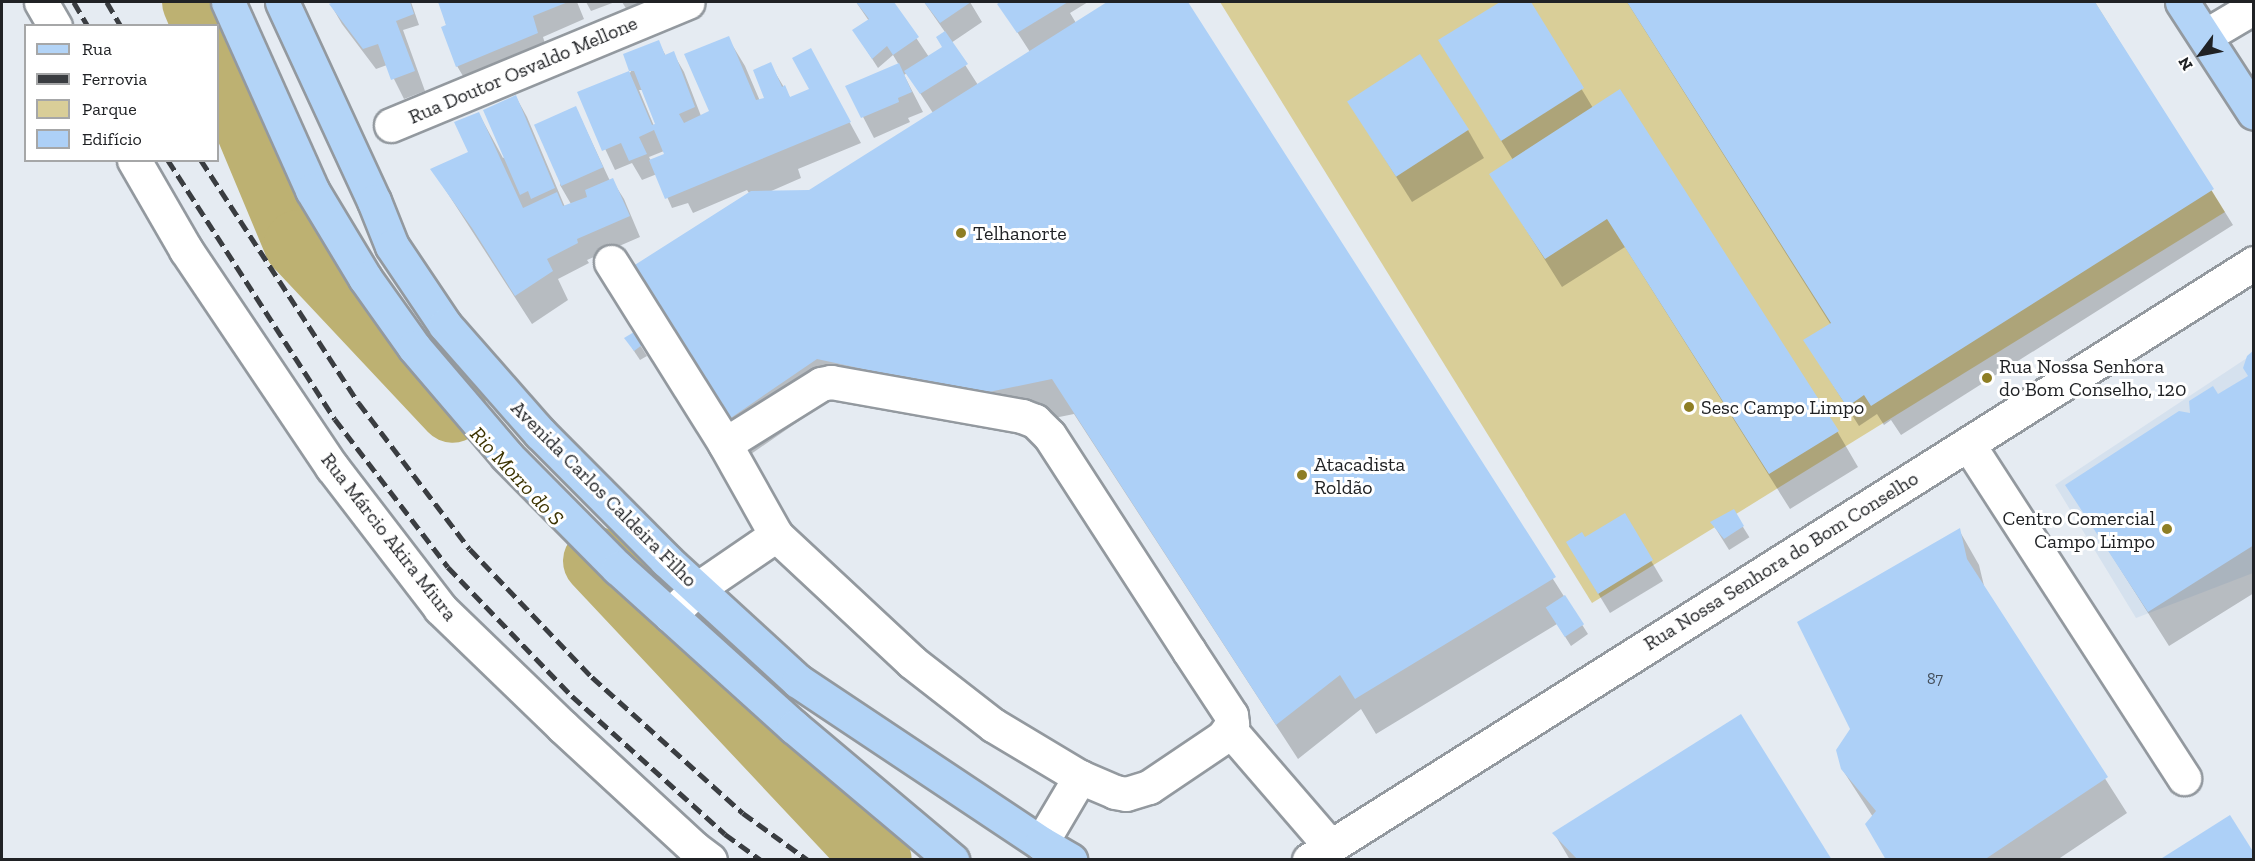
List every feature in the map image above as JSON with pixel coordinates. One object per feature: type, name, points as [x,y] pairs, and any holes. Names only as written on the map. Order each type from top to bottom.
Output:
[{"type":"main road","name":"Avenida Carlos Caldeira Filho","points":[[228,2],[312,190],[365,278],[414,347],[507,456],[618,568],[794,727],[952,860]]},
{"type":"main road","name":"Avenida Carlos Caldeira Filho","points":[[282,2],[374,201],[392,246],[445,325],[540,433],[697,589],[798,681],[1041,843],[1071,860]]},
{"type":"main road","points":[[2182,2],[2253,113]]},
{"type":"street","points":[[41,2],[54,24]]},
{"type":"street","name":"Rua Doutor Osvaldo Mellone","points":[[391,125],[688,2]]},
{"type":"street","points":[[2205,36],[2253,8]]},
{"type":"street","name":"Rua Márcio Akira Miura","points":[[135,162],[186,250],[332,468],[440,608],[562,726],[694,848],[710,860]]},
{"type":"street","points":[[611,262],[725,444],[776,535],[912,662],[993,725],[1080,777],[1126,794],[1149,787],[1230,730]]},
{"type":"street","name":"Rua Nossa Senhora do Bom Conselho","points":[[1319,853],[1779,560],[1968,444],[2253,263]]},
{"type":"street","points":[[725,444],[821,384],[831,382],[1022,416],[1035,421],[1049,435],[1231,715],[1230,730],[1319,853]]},
{"type":"street","points":[[1968,444],[2184,778]]},
{"type":"street","points":[[670,615],[697,589],[776,535]]},
{"type":"street","points":[[1041,843],[1080,777]]},
{"type":"shaded area","name":"Centro Comercial Campo Limpo","points":[[2253,354],[2253,573],[2136,618],[2055,485]]},
{"type":"green space","name":"Sesc Campo Limpo","points":[[1220,2],[2095,2],[2225,212],[1592,603]]},
{"type":"building","points":[[333,2],[410,2],[414,14],[396,21],[415,71],[391,80],[378,44],[363,49],[329,4]]},
{"type":"building","points":[[438,2],[568,2],[533,16],[538,33],[456,67],[441,27],[446,25]]},
{"type":"building","points":[[856,2],[894,2],[919,37],[893,55],[887,46],[872,59],[852,30],[869,19]]},
{"type":"building","points":[[924,2],[971,2],[940,23]]},
{"type":"building","points":[[1000,2],[1068,2],[1017,33],[997,4]]},
{"type":"building","points":[[1107,2],[1188,2],[1556,577],[1355,699],[1340,675],[1276,725],[1052,379],[979,394],[817,359],[719,426],[619,275],[751,191],[809,190]]},
{"type":"building","points":[[1500,2],[1531,2],[1584,88],[1501,141],[1438,40]]},
{"type":"building","points":[[1627,2],[2095,2],[2214,189],[1871,406],[1864,395],[1847,407],[1803,340],[1831,323]]},
{"type":"building","points":[[945,31],[968,64],[920,94],[904,71],[942,47],[936,37]]},
{"type":"building","points":[[729,36],[756,100],[764,98],[753,70],[771,62],[782,87],[785,85],[790,97],[809,89],[792,58],[811,48],[851,122],[665,199],[649,160],[664,154],[654,130],[639,137],[647,154],[629,161],[621,143],[602,151],[577,92],[629,71],[623,54],[659,40],[665,55],[674,51],[695,107],[679,114],[684,123],[709,111],[684,54]],"holes":[[[629,71],[634,71],[655,124],[652,125]]]},
{"type":"building","points":[[1420,54],[1469,129],[1396,177],[1347,101]]},
{"type":"building","points":[[899,63],[912,92],[898,98],[899,102],[861,118],[845,86]]},
{"type":"building","points":[[1620,89],[1839,431],[1769,474],[1607,219],[1545,259],[1489,174]]},
{"type":"building","points":[[516,95],[555,188],[531,199],[528,191],[520,195],[483,110]]},
{"type":"building","points":[[576,106],[603,167],[561,186],[534,125]]},
{"type":"building","points":[[479,112],[523,208],[557,192],[563,206],[587,197],[585,190],[613,178],[630,216],[577,239],[578,243],[547,259],[553,271],[515,296],[472,228],[430,169],[468,152],[454,122]]},
{"type":"building","points":[[634,332],[642,345],[634,351],[624,338]]},
{"type":"building","name":"Centro Comercial Campo Limpo","points":[[2254,350],[2254,545],[2148,612],[2065,485],[2179,411],[2190,413],[2189,401],[2213,386],[2218,394],[2248,376],[2243,368],[2247,356]]},
{"type":"building","points":[[1734,509],[1744,526],[1724,539],[1710,522]]},
{"type":"building","points":[[1625,513],[1653,560],[1598,594],[1566,542],[1582,532],[1585,537]]},
{"type":"building","points":[[1960,528],[1967,559],[2108,777],[1984,860],[1886,860],[1865,824],[1876,811],[1841,769],[1836,750],[1850,729],[1797,622]]},
{"type":"building","points":[[1565,595],[1584,624],[1565,637],[1546,608]]},
{"type":"building","points":[[1741,714],[1832,860],[1578,860],[1552,833]]},
{"type":"building","points":[[2230,815],[2254,853],[2254,860],[2159,860]]},
{"type":"waterway","name":"Rio Morro do S","points":[[196,2],[205,24]]},
{"type":"waterway","name":"Rio Morro do S","points":[[219,55],[298,244],[453,409]]},
{"type":"waterway","name":"Rio Morro do S","points":[[597,561],[878,860]]},
{"type":"railway","points":[[74,2],[87,24]]},
{"type":"railway","points":[[107,2],[120,24]]},
{"type":"railway","points":[[169,162],[335,419],[448,567],[572,696],[725,834],[761,860]]},
{"type":"railway","points":[[202,162],[359,403],[470,549],[592,677],[743,813],[808,860]]},
{"type":"place","name":"Telhanorte","points":[[961,233]]},
{"type":"place","name":"Rua Nossa Senhora do Bom Conselho, 120","points":[[1987,378]]},
{"type":"place","name":"Sesc Campo Limpo","points":[[1689,407]]},
{"type":"place","name":"Atacadista Roldão","points":[[1302,475]]},
{"type":"place","name":"Centro Comercial Campo Limpo","points":[[2167,529]]}]
